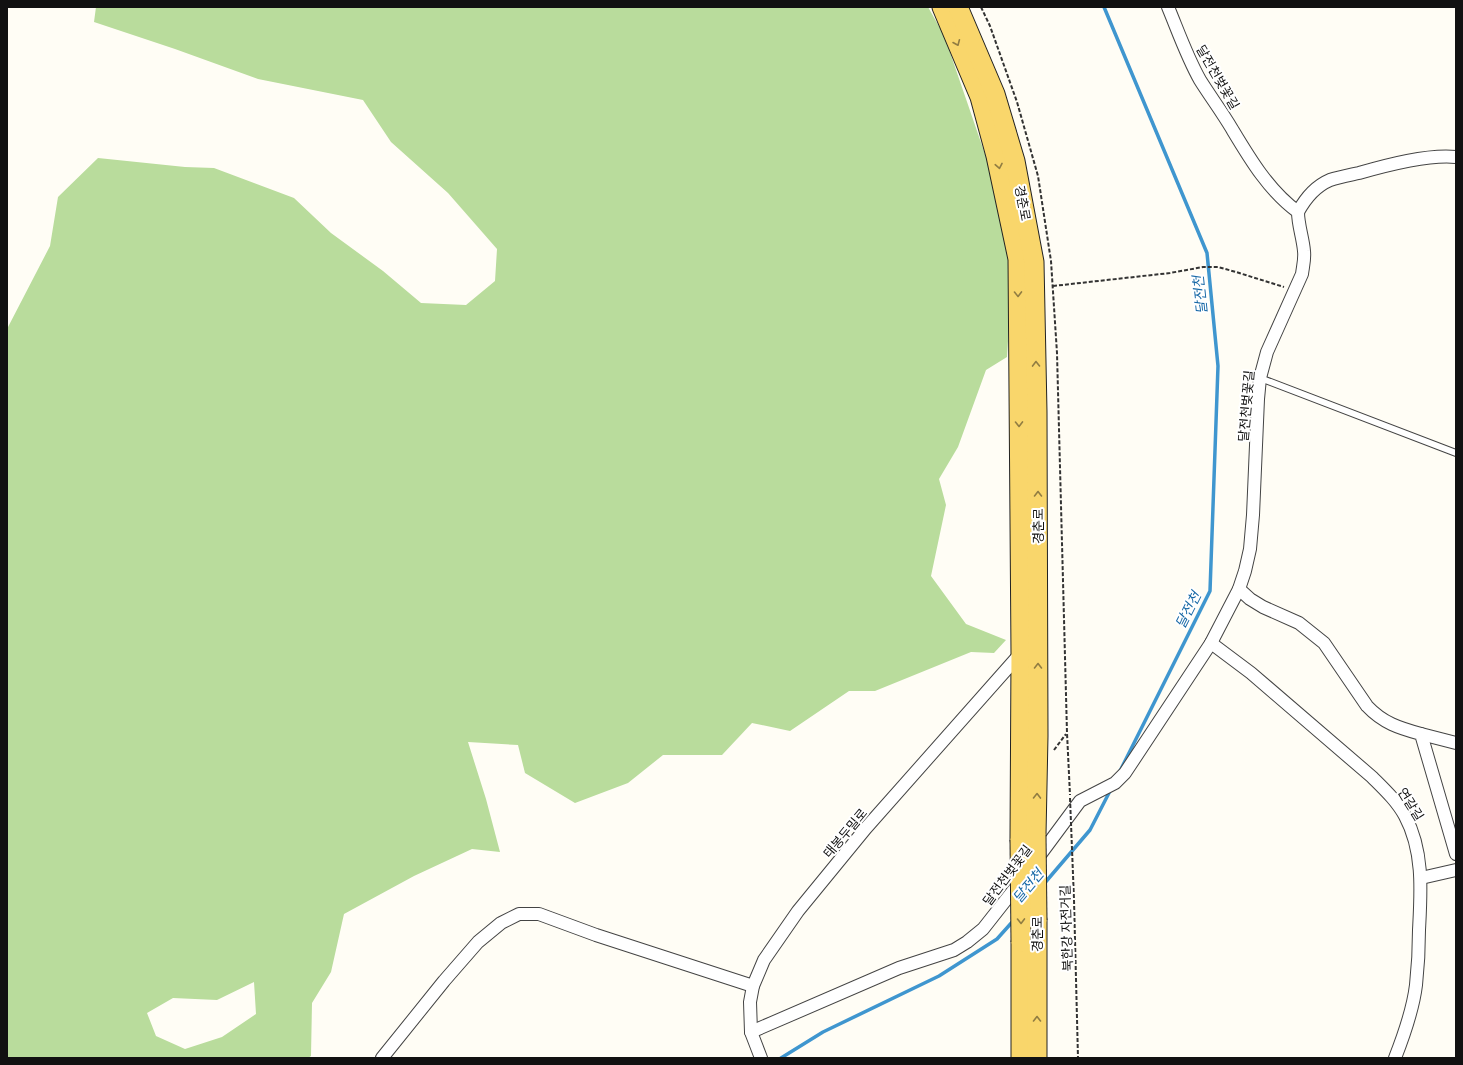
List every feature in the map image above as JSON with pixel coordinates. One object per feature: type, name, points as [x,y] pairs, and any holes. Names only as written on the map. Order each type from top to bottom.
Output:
[{"type":"main road","name":"경춘로","points":[[942,7],[980,97],[996,156],[1018,260],[1021,653],[1028,837],[1037,920],[1037,1058]]},
{"type":"main road","name":"경춘로","points":[[958,7],[995,94],[1015,161],[1034,262],[1038,427],[1038,736],[1028,837],[1022,942],[1021,1058]]},
{"type":"street","name":"달전천벚꽃길","points":[[751,1032],[892,971],[954,950],[983,929],[1012,893],[1075,800],[1115,783],[1125,773],[1211,643],[1239,589],[1250,549],[1260,378],[1267,352],[1302,274],[1304,251],[1298,224],[1298,212],[1286,203],[1271,187],[1244,148],[1201,80],[1190,59],[1168,7]]},
{"type":"street","points":[[1298,212],[1303,202],[1314,190],[1329,180],[1391,165],[1432,158],[1456,156]]},
{"type":"street","points":[[1239,589],[1250,599],[1263,607],[1299,623],[1312,632],[1324,643],[1368,706],[1384,721],[1397,727],[1456,743]]},
{"type":"street","name":"연갈길","points":[[1211,643],[1251,673],[1372,777],[1391,796],[1405,816],[1414,837],[1421,878],[1416,986],[1410,1015],[1395,1058]]},
{"type":"street","name":"태봉두밀로","points":[[759,1053],[751,1032],[750,1002],[753,986],[764,960],[798,910],[866,828],[1021,653]]},
{"type":"street","name":"연갈길","points":[[1421,734],[1456,854]]},
{"type":"street","points":[[1421,878],[1456,870]]},
{"type":"street","points":[[382,1058],[444,981],[478,942],[501,923],[519,914],[539,914],[596,935],[753,986]]},
{"type":"lane","points":[[1260,378],[1456,453]]},
{"type":"path","points":[[1053,286],[1170,273],[1203,267],[1218,267],[1295,291]]},
{"type":"path","name":"북한강 자전거길","points":[[1075,800],[1074,900],[1078,1058]]},
{"type":"green space","points":[[96,7],[928,7],[944,35],[987,160],[1012,277],[1007,357],[986,370],[958,447],[939,479],[946,505],[931,576],[966,624],[1006,640],[994,653],[971,652],[875,691],[849,691],[790,731],[752,723],[722,755],[663,755],[628,783],[575,803],[525,773],[518,745],[468,742],[486,799],[500,852],[472,849],[414,876],[344,914],[331,972],[312,1003],[311,1056],[308,1058],[7,1058],[7,329],[50,246],[58,197],[98,158],[185,167],[214,168],[294,198],[331,233],[383,271],[421,303],[466,305],[495,281],[497,249],[448,193],[391,142],[363,100],[258,79],[94,22]],"holes":[[[254,982],[256,1014],[222,1037],[185,1049],[156,1036],[147,1013],[173,998],[217,1000]]]},
{"type":"waterway","name":"달전천","points":[[1104,7],[1207,253],[1218,366],[1210,591],[1119,773]]},
{"type":"waterway","name":"달전천","points":[[1043,885],[1090,830],[1110,791]]},
{"type":"waterway","name":"달전천","points":[[781,1058],[823,1032],[939,976],[997,939],[1014,920]]}]
